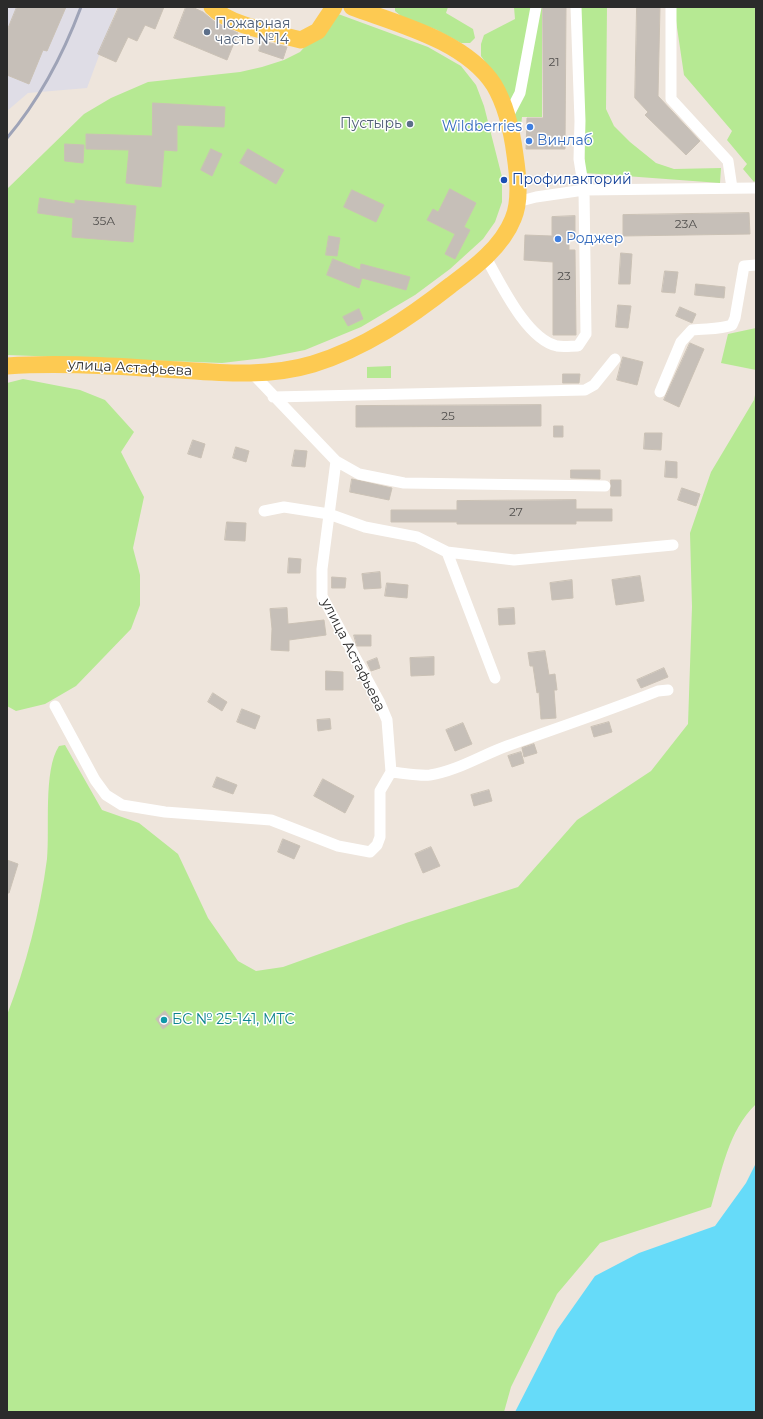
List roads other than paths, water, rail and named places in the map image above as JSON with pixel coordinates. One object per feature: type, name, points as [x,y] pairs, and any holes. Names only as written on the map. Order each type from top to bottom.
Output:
[{"type":"main road","points":[[212,7],[216,11],[236,22],[301,40],[318,30],[334,7]]},
{"type":"main road","name":"улица Астафьева","points":[[7,366],[78,364],[252,373],[282,371],[313,364],[377,337],[413,314],[485,256],[499,242],[513,220],[517,202],[516,166],[507,118],[494,86],[479,68],[468,58],[443,42],[352,7]]},
{"type":"street","points":[[507,118],[520,93],[536,7]]},
{"type":"street","points":[[485,256],[524,322],[548,343],[558,346],[578,346],[586,334],[584,190],[579,158],[580,121],[576,7]]},
{"type":"street","points":[[671,7],[671,99],[728,161],[732,188]]},
{"type":"street","points":[[517,202],[536,197],[584,190],[756,188]]},
{"type":"street","points":[[660,392],[680,342],[692,330],[711,328],[721,329],[732,325],[735,318],[744,266],[756,266]]},
{"type":"street","points":[[273,397],[585,390],[594,384],[615,359]]},
{"type":"street","points":[[252,373],[273,397],[336,461],[359,474],[404,483],[605,486]]},
{"type":"street","name":"улица Астафьева","points":[[336,461],[322,569],[322,596],[379,701],[387,720],[391,772]]},
{"type":"street","points":[[264,511],[284,507],[329,514],[364,527],[417,537],[447,552],[514,560],[673,545]]},
{"type":"street","points":[[447,552],[495,678]]},
{"type":"street","points":[[55,706],[95,780],[106,795],[122,805],[166,812],[271,820],[338,846],[370,852],[377,845],[380,837],[380,791],[391,772],[431,775],[454,768],[506,746],[585,720],[658,691],[668,690]]},
{"type":"water","points":[[756,1163],[756,1412],[515,1412],[557,1330],[595,1276],[639,1253],[715,1226],[746,1183]]},
{"type":"railway","points":[[7,138],[30,108],[50,76],[81,7]]},
{"type":"place","name":"Пожарная часть №14","points":[[207,32]]},
{"type":"place","name":"Пустырь","points":[[410,124]]},
{"type":"place","name":"Wildberries","points":[[530,127]]},
{"type":"place","name":"Винлаб","points":[[529,141]]},
{"type":"place","name":"Профилакторий","points":[[504,180]]},
{"type":"place","name":"Роджер","points":[[558,239]]},
{"type":"place","name":"БС № 25-141, МТС","points":[[164,1020]]}]
